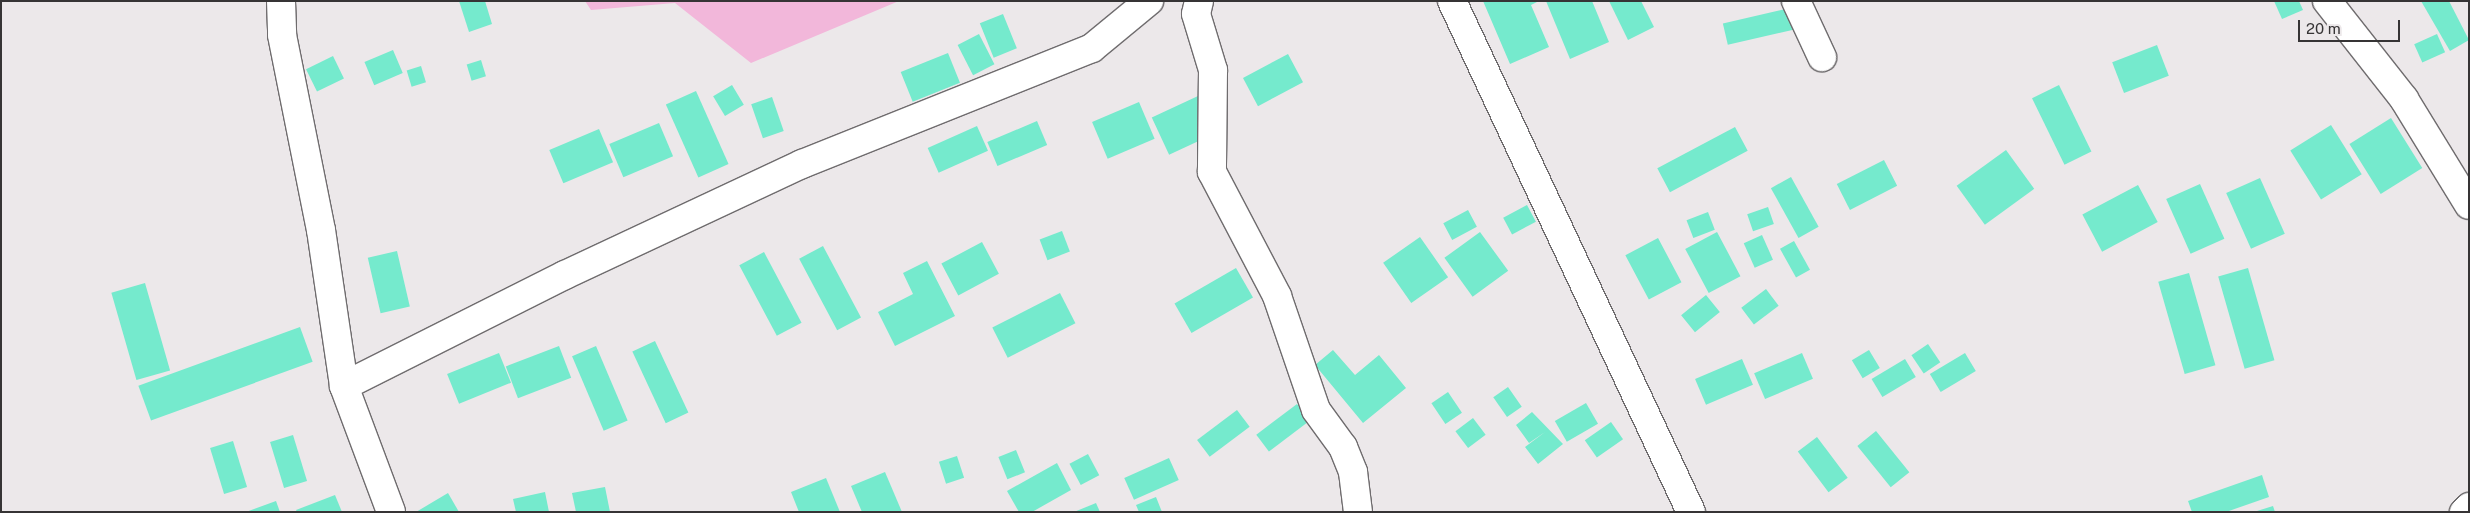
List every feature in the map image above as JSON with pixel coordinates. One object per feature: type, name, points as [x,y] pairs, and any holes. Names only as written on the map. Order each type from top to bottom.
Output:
[{"type":"street","points":[[281,1],[282,35],[321,230],[344,386],[391,512]]},
{"type":"street","points":[[344,386],[564,275],[802,164],[1092,48],[1149,1]]},
{"type":"street","points":[[1199,1],[1196,14],[1213,70],[1212,172],[1277,296],[1316,410],[1343,447],[1353,472],[1358,512]]},
{"type":"street","points":[[1452,1],[1691,512]]},
{"type":"street","points":[[1796,1],[1822,57]]},
{"type":"street","points":[[2328,1],[2404,99],[2469,205]]},
{"type":"street","points":[[2464,512],[2469,507]]},
{"type":"shaded area","points":[[585,1],[899,1],[751,63],[675,3],[591,10]]},
{"type":"building","points":[[459,1],[485,1],[492,24],[469,32]]},
{"type":"building","points":[[1483,1],[1539,1],[1531,5],[1549,47],[1510,64]]},
{"type":"building","points":[[1546,1],[1592,1],[1609,42],[1570,59]]},
{"type":"building","points":[[1609,1],[1641,1],[1654,27],[1628,40]]},
{"type":"building","points":[[2274,1],[2299,1],[2303,10],[2282,19]]},
{"type":"building","points":[[2421,1],[2449,1],[2469,40],[2450,51]]},
{"type":"building","points":[[1794,7],[1799,28],[1728,45],[1723,23]]},
{"type":"building","points":[[1003,14],[1017,48],[994,58],[980,23]]},
{"type":"building","points":[[979,34],[994,64],[973,75],[958,45]]},
{"type":"building","points":[[2437,34],[2445,52],[2422,62],[2414,44]]},
{"type":"building","points":[[2157,45],[2169,76],[2124,93],[2112,62]]},
{"type":"building","points":[[393,50],[403,73],[374,85],[364,62]]},
{"type":"building","points":[[948,53],[960,83],[913,102],[901,72]]},
{"type":"building","points":[[1288,54],[1303,82],[1258,106],[1243,78]]},
{"type":"building","points":[[333,56],[344,78],[317,92],[306,69]]},
{"type":"building","points":[[481,60],[486,76],[472,81],[467,64]]},
{"type":"building","points":[[421,66],[426,82],[412,87],[407,70]]},
{"type":"building","points":[[732,85],[744,105],[725,116],[713,96]]},
{"type":"building","points":[[2059,85],[2091,152],[2064,165],[2032,98]]},
{"type":"building","points":[[696,91],[729,164],[698,178],[666,104]]},
{"type":"building","points":[[1198,96],[1215,133],[1169,155],[1152,118]]},
{"type":"building","points":[[772,97],[784,131],[763,138],[751,104]]},
{"type":"building","points":[[1139,102],[1155,139],[1108,159],[1092,122]]},
{"type":"building","points":[[2391,118],[2422,168],[2381,194],[2349,144]]},
{"type":"building","points":[[1037,121],[1047,145],[997,166],[987,142]]},
{"type":"building","points":[[659,123],[673,156],[623,177],[609,144]]},
{"type":"building","points":[[2331,125],[2362,174],[2321,200],[2290,150]]},
{"type":"building","points":[[977,126],[988,151],[939,173],[928,148]]},
{"type":"building","points":[[1735,127],[1748,151],[1670,192],[1657,168]]},
{"type":"building","points":[[599,129],[613,162],[563,183],[549,150]]},
{"type":"building","points":[[2006,150],[2034,189],[1985,225],[1957,186]]},
{"type":"building","points":[[1884,160],[1897,186],[1850,210],[1837,184]]},
{"type":"building","points":[[1791,177],[1819,227],[1799,238],[1771,188]]},
{"type":"building","points":[[2260,178],[2285,234],[2251,249],[2226,193]]},
{"type":"building","points":[[2200,184],[2224,239],[2191,254],[2166,199]]},
{"type":"building","points":[[2138,185],[2158,222],[2102,252],[2082,215]]},
{"type":"building","points":[[1527,205],[1536,222],[1512,234],[1503,218]]},
{"type":"building","points":[[1768,207],[1774,224],[1753,231],[1747,214]]},
{"type":"building","points":[[1468,210],[1477,227],[1452,240],[1443,223]]},
{"type":"building","points":[[1708,212],[1715,230],[1693,238],[1687,220]]},
{"type":"building","points":[[1062,231],[1070,252],[1047,260],[1040,240]]},
{"type":"building","points":[[1480,232],[1508,271],[1473,297],[1444,258]]},
{"type":"building","points":[[1717,232],[1740,276],[1709,293],[1685,249]]},
{"type":"building","points":[[1762,235],[1773,260],[1755,268],[1744,243]]},
{"type":"building","points":[[1420,237],[1448,277],[1411,303],[1383,263]]},
{"type":"building","points":[[1658,238],[1681,282],[1649,300],[1625,255]]},
{"type":"building","points":[[1794,241],[1810,270],[1796,278],[1780,249]]},
{"type":"building","points":[[982,242],[999,274],[958,295],[941,264]]},
{"type":"building","points":[[823,246],[861,318],[837,330],[799,259]]},
{"type":"building","points":[[397,251],[410,307],[381,313],[368,258]]},
{"type":"building","points":[[764,252],[802,323],[777,336],[739,265]]},
{"type":"building","points":[[927,261],[955,316],[895,346],[878,312],[913,294],[903,273]]},
{"type":"building","points":[[1236,268],[1253,297],[1192,333],[1175,304]]},
{"type":"building","points":[[2248,268],[2274,360],[2245,369],[2218,277]]},
{"type":"building","points":[[2189,273],[2215,365],[2185,374],[2158,282]]},
{"type":"building","points":[[145,283],[170,370],[136,380],[111,293]]},
{"type":"building","points":[[1766,289],[1779,306],[1754,324],[1741,308]]},
{"type":"building","points":[[1060,293],[1075,323],[1008,358],[992,328]]},
{"type":"building","points":[[1706,295],[1720,312],[1695,332],[1681,315]]},
{"type":"building","points":[[300,327],[313,362],[151,421],[138,386]]},
{"type":"building","points":[[655,341],[688,413],[666,423],[632,352]]},
{"type":"building","points":[[1928,344],[1940,362],[1924,373],[1911,355]]},
{"type":"building","points":[[559,346],[571,378],[518,398],[506,366]]},
{"type":"building","points":[[596,346],[628,421],[604,431],[572,356]]},
{"type":"building","points":[[1333,350],[1355,375],[1379,355],[1406,388],[1363,423],[1315,365]]},
{"type":"building","points":[[1869,350],[1880,368],[1863,378],[1852,360]]},
{"type":"building","points":[[499,353],[511,383],[459,404],[447,374]]},
{"type":"building","points":[[1802,353],[1813,379],[1765,399],[1754,373]]},
{"type":"building","points":[[1965,353],[1976,371],[1941,392],[1930,374]]},
{"type":"building","points":[[1742,359],[1753,385],[1706,405],[1695,379]]},
{"type":"building","points":[[1905,359],[1916,377],[1882,397],[1872,379]]},
{"type":"building","points":[[1508,387],[1522,407],[1507,417],[1493,397]]},
{"type":"building","points":[[1448,392],[1462,413],[1445,424],[1431,403]]},
{"type":"building","points":[[1586,403],[1598,424],[1567,442],[1555,421]]},
{"type":"building","points":[[1297,404],[1310,421],[1269,451],[1256,435]]},
{"type":"building","points":[[1237,410],[1250,427],[1210,457],[1197,440]]},
{"type":"building","points":[[1532,412],[1563,444],[1538,464],[1525,447],[1545,432],[1529,443],[1516,425]]},
{"type":"building","points":[[1473,418],[1486,435],[1468,448],[1455,431]]},
{"type":"building","points":[[1611,422],[1623,439],[1597,458],[1585,440]]},
{"type":"building","points":[[1876,431],[1909,472],[1891,487],[1857,446]]},
{"type":"building","points":[[293,435],[307,481],[284,488],[270,442]]},
{"type":"building","points":[[1817,437],[1848,478],[1829,492],[1798,451]]},
{"type":"building","points":[[233,441],[247,487],[224,494],[210,448]]},
{"type":"building","points":[[1016,450],[1025,472],[1007,479],[998,457]]},
{"type":"building","points":[[1088,454],[1099,475],[1081,485],[1069,464]]},
{"type":"building","points":[[957,456],[964,478],[946,484],[939,462]]},
{"type":"building","points":[[1169,458],[1179,480],[1134,500],[1124,478]]},
{"type":"building","points":[[1057,463],[1071,490],[1032,512],[1019,512],[1007,491]]},
{"type":"building","points":[[885,472],[902,512],[862,512],[851,486]]},
{"type":"building","points":[[2262,475],[2269,497],[2226,512],[2192,512],[2188,501]]},
{"type":"building","points":[[826,478],[840,512],[799,512],[791,492]]},
{"type":"building","points":[[605,487],[610,512],[576,512],[572,493]]},
{"type":"building","points":[[545,492],[549,512],[516,512],[513,499]]},
{"type":"building","points":[[448,493],[459,512],[416,512]]},
{"type":"building","points":[[335,495],[342,512],[297,512],[296,510]]},
{"type":"building","points":[[1156,497],[1162,512],[1139,512],[1136,505]]},
{"type":"building","points":[[276,501],[280,512],[246,512]]},
{"type":"building","points":[[1096,503],[1100,512],[1074,512]]},
{"type":"building","points":[[2273,506],[2275,512],[2257,512],[2257,511]]}]
